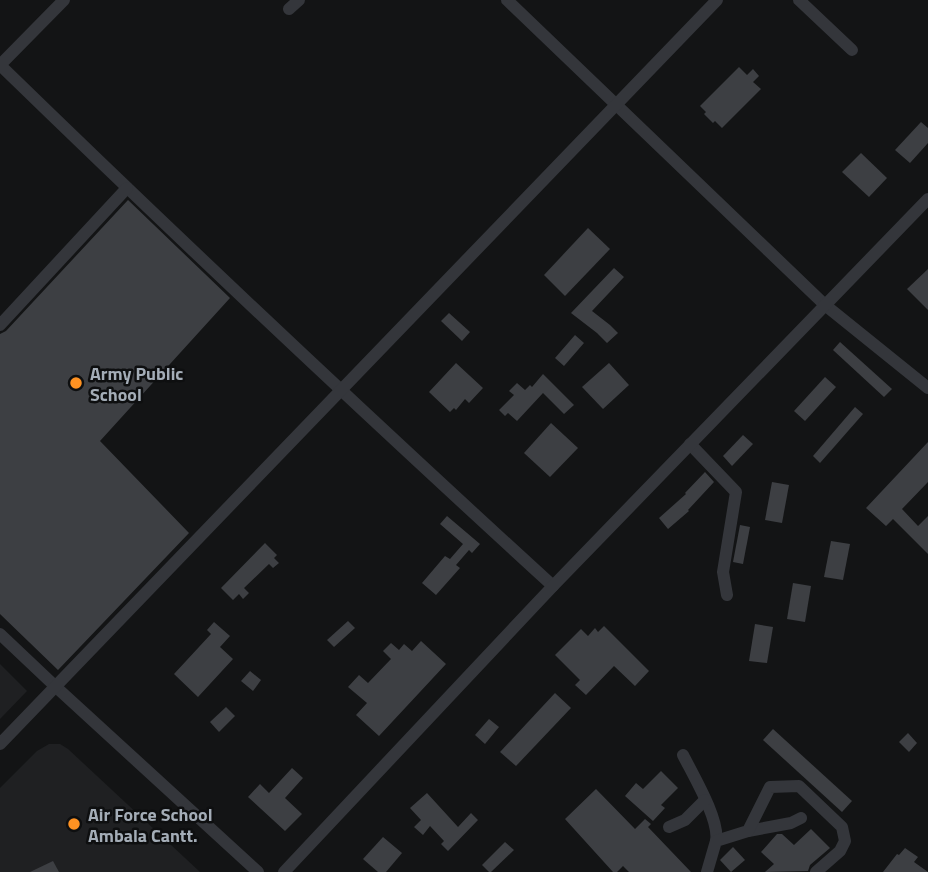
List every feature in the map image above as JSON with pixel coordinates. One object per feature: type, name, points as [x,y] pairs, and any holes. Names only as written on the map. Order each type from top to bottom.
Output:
[{"type":"street","points":[[64,0],[0,65],[341,390],[553,586]]},
{"type":"street","points":[[507,0],[825,305],[928,387]]},
{"type":"street","points":[[0,744],[717,0]]},
{"type":"street","points":[[799,0],[852,50]]},
{"type":"street","points":[[0,325],[127,188]]},
{"type":"street","points":[[284,872],[553,586],[928,199]]},
{"type":"street","points":[[690,444],[736,492],[723,572],[727,594]]},
{"type":"street","points":[[0,634],[258,872]]},
{"type":"street","points":[[683,754],[713,817],[717,834],[707,872]]},
{"type":"street","points":[[748,831],[770,787],[799,786],[842,827],[845,841],[839,851],[816,872]]},
{"type":"street","points":[[668,827],[685,820],[705,800]]},
{"type":"street","points":[[716,841],[748,831],[791,823],[801,818]]},
{"type":"shaded area","points":[[0,664],[27,691],[0,719]]},
{"type":"shaded area","name":"Air Force School Ambala Cantt.","points":[[49,744],[60,744],[68,749],[200,872],[0,872],[0,788],[37,751]]},
{"type":"building","points":[[739,67],[747,75],[753,69],[759,76],[753,82],[761,89],[722,128],[704,114],[706,112],[700,106]]},
{"type":"building","points":[[921,122],[928,128],[928,143],[910,163],[895,150]]},
{"type":"building","points":[[861,153],[887,178],[869,197],[842,172]]},
{"type":"building","name":"Army Public School","points":[[128,200],[230,298],[100,441],[189,533],[58,670],[0,614],[0,334],[6,331]]},
{"type":"building","points":[[588,228],[610,249],[565,296],[544,275]]},
{"type":"building","points":[[614,268],[624,277],[592,311],[618,333],[607,343],[571,313]]},
{"type":"building","points":[[928,269],[928,310],[907,289]]},
{"type":"building","points":[[449,313],[470,332],[462,341],[441,321]]},
{"type":"building","points":[[575,335],[584,343],[564,366],[555,358]]},
{"type":"building","points":[[840,342],[892,389],[884,397],[833,350]]},
{"type":"building","points":[[456,363],[483,388],[469,403],[465,399],[456,410],[454,408],[450,412],[429,392]]},
{"type":"building","points":[[609,363],[629,385],[603,409],[582,387]]},
{"type":"building","points":[[543,374],[574,405],[564,414],[543,393],[517,421],[508,413],[505,416],[499,410],[514,395],[509,391],[517,383],[525,390],[530,385],[532,387]]},
{"type":"building","points":[[825,377],[836,387],[805,421],[794,411]]},
{"type":"building","points":[[855,407],[863,414],[820,463],[813,456]]},
{"type":"building","points":[[551,423],[578,448],[550,477],[524,453]]},
{"type":"building","points":[[743,435],[753,444],[732,466],[723,456]]},
{"type":"building","points":[[928,442],[928,482],[902,509],[918,526],[928,516],[928,554],[893,519],[886,526],[866,508]]},
{"type":"building","points":[[705,472],[714,482],[689,511],[668,529],[659,518],[686,494]]},
{"type":"building","points":[[772,482],[789,485],[782,523],[765,520]]},
{"type":"building","points":[[447,516],[480,544],[472,553],[469,550],[456,565],[460,568],[436,595],[422,583],[445,556],[450,559],[463,544],[440,524]]},
{"type":"building","points":[[740,525],[750,527],[743,564],[733,562]]},
{"type":"building","points":[[831,541],[850,544],[843,580],[824,577]]},
{"type":"building","points":[[265,543],[277,555],[274,558],[279,563],[273,568],[269,564],[244,588],[249,593],[243,599],[239,594],[233,600],[221,588]]},
{"type":"building","points":[[793,583],[811,586],[805,622],[787,619]]},
{"type":"building","points":[[348,621],[355,628],[334,647],[327,640]]},
{"type":"building","points":[[214,622],[230,636],[220,647],[233,659],[198,697],[174,674],[211,634],[207,630]]},
{"type":"building","points":[[755,624],[773,627],[767,663],[749,661]]},
{"type":"building","points":[[604,626],[649,671],[635,686],[614,666],[586,695],[575,685],[580,680],[555,655],[581,629],[588,636],[595,628],[598,632]]},
{"type":"building","points":[[421,641],[446,664],[379,736],[356,715],[367,703],[348,687],[359,675],[368,683],[391,659],[383,651],[391,643],[399,650],[404,644],[412,651]]},
{"type":"building","points":[[250,671],[261,680],[253,691],[241,681]]},
{"type":"building","points":[[555,693],[571,708],[516,766],[500,752]]},
{"type":"building","points":[[226,707],[235,716],[219,732],[210,722]]},
{"type":"building","points":[[489,719],[499,727],[485,744],[475,735]]},
{"type":"building","points":[[773,729],[852,801],[842,812],[763,740]]},
{"type":"building","points":[[908,733],[917,743],[909,752],[899,742]]},
{"type":"building","points":[[292,768],[303,778],[285,798],[302,814],[285,831],[248,797],[260,784],[269,793]]},
{"type":"building","points":[[661,771],[678,788],[661,805],[665,808],[653,821],[625,796],[636,783],[643,789]]},
{"type":"building","points":[[596,789],[635,829],[645,819],[651,824],[648,827],[691,872],[629,872],[623,866],[613,872],[565,819]]},
{"type":"building","points":[[427,793],[458,827],[471,813],[478,820],[448,851],[441,844],[444,841],[430,826],[423,835],[414,827],[421,820],[410,808]]},
{"type":"building","points":[[811,829],[830,848],[810,865],[808,871],[765,872],[774,864],[761,852],[777,834],[782,834],[794,845]]},
{"type":"building","points":[[383,837],[402,853],[386,872],[378,872],[363,859]]},
{"type":"building","points":[[505,842],[514,850],[489,872],[482,865]]},
{"type":"building","points":[[733,847],[745,860],[731,872],[720,860]]},
{"type":"building","points":[[905,848],[918,857],[914,862],[928,872],[883,872]]},
{"type":"building","points":[[53,861],[59,872],[30,872]]},
{"type":"place","name":"Army Public School","points":[[76,383]]},
{"type":"place","name":"Air Force School Ambala Cantt.","points":[[74,824]]}]
